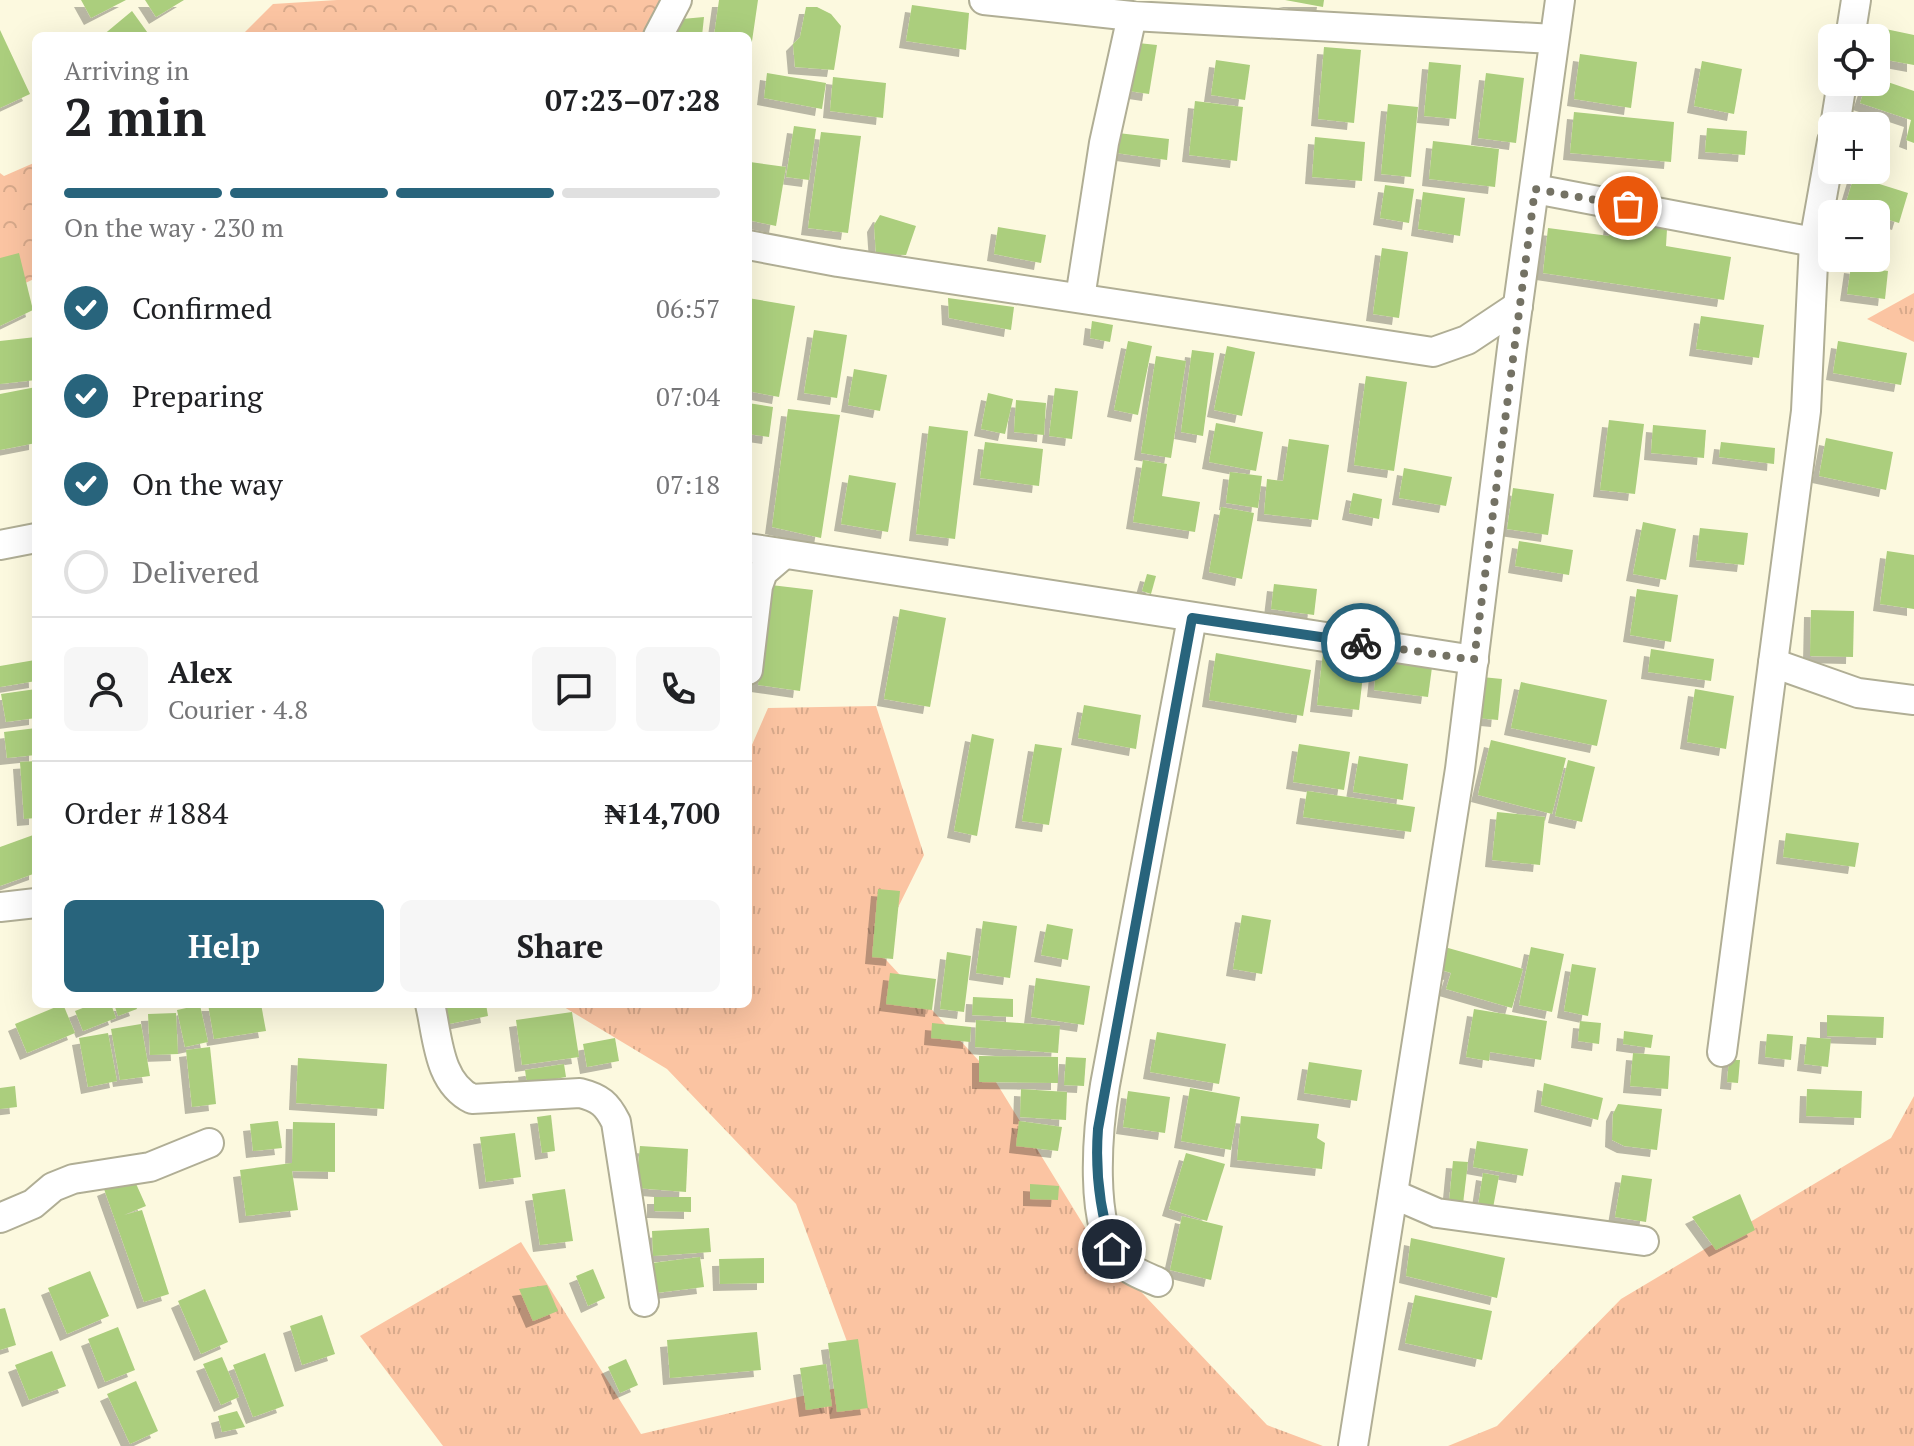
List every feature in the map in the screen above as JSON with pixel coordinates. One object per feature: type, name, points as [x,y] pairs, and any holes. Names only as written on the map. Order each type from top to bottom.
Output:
[{"type":"street","points":[[660,32],[677,0]]},
{"type":"street","points":[[984,0],[1132,16],[1554,39]]},
{"type":"street","points":[[1353,1446],[1474,660],[1560,0]]},
{"type":"street","points":[[1852,24],[1856,0]]},
{"type":"street","points":[[1080,298],[1107,131],[1132,16]]},
{"type":"street","points":[[1722,1052],[1806,411],[1814,242],[1824,184]]},
{"type":"street","points":[[1535,189],[1814,242]]},
{"type":"street","points":[[752,246],[1433,352],[1467,340],[1518,306]]},
{"type":"street","points":[[0,545],[32,539]]},
{"type":"street","points":[[752,549],[1474,660]]},
{"type":"street","points":[[752,636],[758,586],[763,572],[784,554]]},
{"type":"street","points":[[1158,1282],[1132,1270],[1112,1249],[1104,1225],[1096,1157],[1105,1085],[1192,618]]},
{"type":"street","points":[[1773,663],[1858,693],[1914,700]]},
{"type":"street","points":[[0,907],[32,903]]},
{"type":"street","points":[[431,1008],[447,1079],[456,1091],[472,1099],[580,1093],[596,1097],[608,1106],[616,1122],[644,1302]]},
{"type":"street","points":[[0,1218],[33,1204],[53,1187],[73,1179],[150,1167],[209,1143]]},
{"type":"street","points":[[1393,1194],[1437,1213],[1644,1241]]},
{"type":"green space","points":[[337,0],[689,0],[653,32],[245,32],[273,4]]},
{"type":"green space","points":[[32,164],[32,280],[0,295],[0,173],[4,176]]},
{"type":"green space","points":[[1914,293],[1914,342],[1867,319]]},
{"type":"green space","points":[[876,706],[924,855],[877,950],[991,1074],[1094,1242],[1267,1425],[1323,1446],[443,1446],[360,1336],[521,1242],[641,1434],[862,1382],[796,1204],[667,1069],[566,1008],[752,1008],[752,745],[768,708]]},
{"type":"green space","points":[[1914,1096],[1914,1446],[1448,1446],[1497,1426],[1621,1299],[1891,1138]]},
{"type":"building","points":[[81,0],[126,0],[91,18]]},
{"type":"building","points":[[145,0],[184,0],[156,17]]},
{"type":"building","points":[[719,0],[758,0],[752,41],[752,32],[715,32]]},
{"type":"building","points":[[1285,0],[1324,0],[1323,7]]},
{"type":"building","points":[[912,5],[969,13],[966,50],[906,41]]},
{"type":"building","points":[[806,7],[817,7],[831,14],[841,26],[834,70],[795,67],[793,44],[800,37]]},
{"type":"building","points":[[132,11],[147,32],[107,32]]},
{"type":"building","points":[[704,17],[702,32],[669,32],[671,20]]},
{"type":"building","points":[[0,30],[30,94],[0,108]]},
{"type":"building","points":[[1890,30],[1914,35],[1914,65],[1890,61]]},
{"type":"building","points":[[1138,43],[1157,45],[1149,94],[1129,91]]},
{"type":"building","points":[[1324,47],[1361,50],[1354,123],[1318,119]]},
{"type":"building","points":[[1580,54],[1637,62],[1631,108],[1574,99]]},
{"type":"building","points":[[1216,60],[1250,65],[1245,100],[1211,95]]},
{"type":"building","points":[[1702,61],[1742,69],[1734,114],[1694,106]]},
{"type":"building","points":[[1429,62],[1461,65],[1456,119],[1424,116]]},
{"type":"building","points":[[767,73],[826,83],[822,109],[764,98]]},
{"type":"building","points":[[1486,73],[1524,78],[1516,143],[1478,138]]},
{"type":"building","points":[[833,77],[886,83],[883,118],[830,111]]},
{"type":"building","points":[[1890,83],[1914,91],[1914,143],[1906,140],[1911,120],[1860,103],[1862,96],[1890,96]]},
{"type":"building","points":[[1195,101],[1243,107],[1237,161],[1189,155]]},
{"type":"building","points":[[1388,104],[1418,107],[1411,177],[1381,174]]},
{"type":"building","points":[[1574,112],[1674,122],[1671,162],[1570,153]]},
{"type":"building","points":[[794,126],[816,129],[809,180],[786,177]]},
{"type":"building","points":[[1707,128],[1747,131],[1745,155],[1705,152]]},
{"type":"building","points":[[821,132],[861,136],[848,233],[808,228]]},
{"type":"building","points":[[1118,133],[1169,139],[1167,160],[1116,153]]},
{"type":"building","points":[[1315,137],[1365,142],[1362,181],[1312,177]]},
{"type":"building","points":[[1433,141],[1499,149],[1495,187],[1429,179]]},
{"type":"building","points":[[752,162],[786,167],[776,226],[752,221]]},
{"type":"building","points":[[1852,184],[1879,184],[1908,193],[1899,223],[1890,220],[1890,200],[1847,200]]},
{"type":"building","points":[[1385,185],[1414,189],[1409,223],[1380,218]]},
{"type":"building","points":[[1423,192],[1465,198],[1460,236],[1418,229]]},
{"type":"building","points":[[880,215],[916,226],[906,255],[876,254],[874,225]]},
{"type":"building","points":[[1611,222],[1667,229],[1666,246],[1731,257],[1724,300],[1543,273],[1548,228],[1609,236]]},
{"type":"building","points":[[998,227],[1046,235],[1041,263],[994,254]]},
{"type":"building","points":[[1382,248],[1408,252],[1399,318],[1373,314]]},
{"type":"building","points":[[19,253],[32,310],[0,326],[0,258]]},
{"type":"building","points":[[1850,272],[1888,272],[1885,299],[1847,294]]},
{"type":"building","points":[[948,298],[1014,307],[1011,330],[949,318]]},
{"type":"building","points":[[752,299],[795,306],[779,397],[752,392]]},
{"type":"building","points":[[1701,316],[1764,325],[1759,358],[1696,349]]},
{"type":"building","points":[[1092,321],[1113,325],[1110,342],[1090,338]]},
{"type":"building","points":[[814,330],[847,335],[837,398],[804,393]]},
{"type":"building","points":[[32,337],[32,380],[0,384],[0,341]]},
{"type":"building","points":[[1128,341],[1152,346],[1138,415],[1114,410]]},
{"type":"building","points":[[1838,341],[1907,353],[1901,385],[1833,373]]},
{"type":"building","points":[[1227,346],[1255,352],[1242,416],[1214,410]]},
{"type":"building","points":[[1192,350],[1214,353],[1203,436],[1181,432]]},
{"type":"building","points":[[1156,356],[1186,361],[1171,458],[1141,453]]},
{"type":"building","points":[[854,369],[887,375],[880,411],[848,405]]},
{"type":"building","points":[[1366,376],[1407,382],[1394,471],[1354,465]]},
{"type":"building","points":[[32,388],[32,444],[0,450],[0,394]]},
{"type":"building","points":[[1055,388],[1078,391],[1072,439],[1049,436]]},
{"type":"building","points":[[988,393],[1013,399],[1005,434],[981,429]]},
{"type":"building","points":[[1016,400],[1046,403],[1044,435],[1014,432]]},
{"type":"building","points":[[752,404],[773,407],[769,437],[752,435]]},
{"type":"building","points":[[788,409],[840,415],[821,538],[772,527]]},
{"type":"building","points":[[1609,420],[1644,424],[1635,494],[1600,490]]},
{"type":"building","points":[[1216,423],[1263,432],[1256,471],[1209,462]]},
{"type":"building","points":[[1653,425],[1706,430],[1704,458],[1651,453]]},
{"type":"building","points":[[929,426],[968,431],[955,539],[916,534]]},
{"type":"building","points":[[1826,438],[1893,452],[1886,490],[1819,476]]},
{"type":"building","points":[[1289,439],[1329,445],[1318,520],[1264,514],[1267,479],[1283,481]]},
{"type":"building","points":[[985,442],[1043,449],[1039,486],[980,478]]},
{"type":"building","points":[[1721,442],[1775,448],[1774,464],[1719,457]]},
{"type":"building","points":[[1143,460],[1167,464],[1162,496],[1200,502],[1195,532],[1133,522]]},
{"type":"building","points":[[1404,468],[1452,477],[1446,506],[1399,498]]},
{"type":"building","points":[[1230,472],[1262,476],[1258,508],[1226,503]]},
{"type":"building","points":[[849,475],[896,483],[888,532],[841,524]]},
{"type":"building","points":[[1513,488],[1554,494],[1548,535],[1507,529]]},
{"type":"building","points":[[1353,493],[1382,499],[1379,519],[1349,513]]},
{"type":"building","points":[[1221,507],[1254,513],[1242,579],[1209,572]]},
{"type":"building","points":[[1643,522],[1676,529],[1666,580],[1633,574]]},
{"type":"building","points":[[1700,528],[1748,533],[1744,565],[1696,560]]},
{"type":"building","points":[[1519,541],[1573,550],[1569,575],[1515,566]]},
{"type":"building","points":[[1887,551],[1914,555],[1914,609],[1880,604]]},
{"type":"building","points":[[1147,574],[1156,576],[1151,594],[1142,591]]},
{"type":"building","points":[[1274,584],[1317,589],[1314,615],[1271,609]]},
{"type":"building","points":[[771,585],[813,590],[800,691],[758,685]]},
{"type":"building","points":[[1637,589],[1678,595],[1671,642],[1630,635]]},
{"type":"building","points":[[900,609],[946,618],[930,707],[884,699]]},
{"type":"building","points":[[1811,610],[1854,611],[1853,657],[1810,656]]},
{"type":"building","points":[[1651,649],[1714,659],[1711,681],[1648,672]]},
{"type":"building","points":[[1216,653],[1311,670],[1303,716],[1209,700]]},
{"type":"building","points":[[1323,653],[1365,658],[1359,710],[1317,705]]},
{"type":"building","points":[[1378,653],[1433,660],[1428,697],[1374,690]]},
{"type":"building","points":[[32,661],[32,682],[0,687],[0,666]]},
{"type":"building","points":[[1482,677],[1502,679],[1498,720],[1477,718]]},
{"type":"building","points":[[1521,682],[1607,700],[1597,746],[1511,728]]},
{"type":"building","points":[[1695,689],[1734,696],[1726,749],[1687,742]]},
{"type":"building","points":[[32,690],[32,719],[6,722],[1,694]]},
{"type":"building","points":[[1084,705],[1141,715],[1136,749],[1078,738]]},
{"type":"building","points":[[32,728],[32,755],[7,758],[4,732]]},
{"type":"building","points":[[972,734],[994,739],[977,836],[954,831]]},
{"type":"building","points":[[1491,740],[1566,758],[1552,814],[1478,795]]},
{"type":"building","points":[[1035,744],[1062,748],[1049,825],[1022,821]]},
{"type":"building","points":[[1299,744],[1350,752],[1344,790],[1293,782]]},
{"type":"building","points":[[1359,756],[1408,764],[1403,800],[1353,792]]},
{"type":"building","points":[[1568,760],[1595,767],[1582,822],[1555,816]]},
{"type":"building","points":[[32,761],[32,818],[24,819],[20,762]]},
{"type":"building","points":[[1307,791],[1415,807],[1411,832],[1303,817]]},
{"type":"building","points":[[1497,812],[1545,817],[1540,865],[1492,860]]},
{"type":"building","points":[[1786,833],[1859,843],[1855,867],[1783,857]]},
{"type":"building","points":[[32,835],[32,874],[0,886],[0,847]]},
{"type":"building","points":[[878,889],[900,891],[893,959],[872,957]]},
{"type":"building","points":[[1242,915],[1271,920],[1262,974],[1233,969]]},
{"type":"building","points":[[983,921],[1017,926],[1010,978],[976,973]]},
{"type":"building","points":[[1047,924],[1073,929],[1068,960],[1041,955]]},
{"type":"building","points":[[1441,946],[1523,969],[1512,1008],[1446,989],[1451,973],[1435,968]]},
{"type":"building","points":[[1531,947],[1564,954],[1552,1012],[1519,1005]]},
{"type":"building","points":[[947,952],[971,956],[964,1012],[940,1009]]},
{"type":"building","points":[[1572,964],[1596,968],[1588,1016],[1564,1011]]},
{"type":"building","points":[[890,973],[936,979],[932,1010],[886,1004]]},
{"type":"building","points":[[1036,978],[1090,986],[1084,1025],[1031,1017]]},
{"type":"building","points":[[973,997],[1013,999],[1013,1017],[972,1015]]},
{"type":"building","points":[[53,1008],[65,1008],[75,1033],[27,1053],[15,1024]]},
{"type":"building","points":[[112,1008],[116,1018],[83,1031],[75,1011]]},
{"type":"building","points":[[115,1008],[137,1009],[118,1016]]},
{"type":"building","points":[[201,1008],[208,1042],[185,1047],[177,1010]]},
{"type":"building","points":[[209,1008],[262,1008],[266,1031],[214,1039]]},
{"type":"building","points":[[445,1008],[487,1008],[488,1016],[449,1024]]},
{"type":"building","points":[[1474,1009],[1547,1021],[1541,1060],[1490,1052],[1489,1061],[1466,1057]]},
{"type":"building","points":[[572,1012],[579,1057],[522,1065],[516,1020]]},
{"type":"building","points":[[176,1013],[178,1054],[150,1055],[148,1014]]},
{"type":"building","points":[[1827,1015],[1884,1017],[1883,1038],[1827,1036]]},
{"type":"building","points":[[976,1020],[1060,1026],[1058,1053],[975,1047]]},
{"type":"building","points":[[1580,1021],[1601,1023],[1599,1044],[1578,1041]]},
{"type":"building","points":[[932,1023],[971,1027],[970,1042],[931,1038]]},
{"type":"building","points":[[141,1024],[150,1076],[120,1080],[111,1029]]},
{"type":"building","points":[[1624,1031],[1653,1035],[1651,1048],[1623,1044]]},
{"type":"building","points":[[1157,1032],[1226,1044],[1219,1084],[1150,1072]]},
{"type":"building","points":[[108,1033],[117,1081],[88,1087],[79,1038]]},
{"type":"building","points":[[1767,1034],[1793,1036],[1791,1060],[1765,1057]]},
{"type":"building","points":[[1807,1037],[1831,1039],[1828,1067],[1804,1064]]},
{"type":"building","points":[[615,1038],[619,1061],[587,1067],[583,1044]]},
{"type":"building","points":[[210,1047],[216,1104],[192,1107],[186,1050]]},
{"type":"building","points":[[1633,1053],[1670,1056],[1668,1089],[1630,1086]]},
{"type":"building","points":[[979,1056],[1058,1057],[1058,1083],[979,1082]]},
{"type":"building","points":[[1066,1057],[1086,1058],[1084,1086],[1064,1085]]},
{"type":"building","points":[[298,1058],[387,1064],[384,1109],[296,1103]]},
{"type":"building","points":[[1729,1060],[1740,1060],[1738,1083],[1727,1082]]},
{"type":"building","points":[[1309,1062],[1362,1070],[1357,1101],[1304,1093]]},
{"type":"building","points":[[564,1064],[566,1077],[527,1084],[525,1070]]},
{"type":"building","points":[[1544,1083],[1603,1098],[1598,1120],[1541,1105]]},
{"type":"building","points":[[15,1086],[17,1107],[0,1109],[0,1088]]},
{"type":"building","points":[[1190,1088],[1240,1097],[1231,1150],[1181,1141]]},
{"type":"building","points":[[1021,1089],[1067,1092],[1066,1120],[1020,1117]]},
{"type":"building","points":[[1807,1089],[1862,1091],[1861,1118],[1806,1116]]},
{"type":"building","points":[[1128,1091],[1170,1097],[1165,1133],[1123,1127]]},
{"type":"building","points":[[1618,1104],[1662,1109],[1657,1150],[1624,1146],[1612,1140],[1613,1114]]},
{"type":"building","points":[[551,1115],[555,1151],[542,1153],[537,1117]]},
{"type":"building","points":[[1241,1116],[1319,1124],[1317,1138],[1325,1143],[1322,1169],[1237,1160]]},
{"type":"building","points":[[278,1121],[282,1148],[253,1151],[250,1124]]},
{"type":"building","points":[[1019,1121],[1062,1127],[1058,1151],[1016,1146]]},
{"type":"building","points":[[293,1122],[335,1123],[335,1172],[292,1171],[298,1210],[246,1216],[240,1170],[292,1163]]},
{"type":"building","points":[[515,1133],[521,1177],[486,1182],[480,1137]]},
{"type":"building","points":[[1477,1141],[1528,1149],[1523,1176],[1473,1167]]},
{"type":"building","points":[[640,1146],[688,1149],[686,1192],[636,1188]]},
{"type":"building","points":[[1186,1153],[1225,1164],[1207,1221],[1169,1209]]},
{"type":"building","points":[[1453,1161],[1468,1162],[1463,1204],[1449,1202]]},
{"type":"building","points":[[1483,1173],[1499,1176],[1493,1208],[1478,1206]]},
{"type":"building","points":[[1622,1175],[1652,1179],[1646,1222],[1615,1217]]},
{"type":"building","points":[[133,1177],[146,1206],[124,1215],[142,1210],[169,1294],[144,1302],[104,1189]]},
{"type":"building","points":[[1030,1184],[1059,1186],[1058,1200],[1030,1199]]},
{"type":"building","points":[[565,1189],[573,1241],[540,1245],[532,1194]]},
{"type":"building","points":[[1740,1194],[1755,1230],[1716,1250],[1692,1217]]},
{"type":"building","points":[[654,1197],[691,1197],[691,1212],[654,1211]]},
{"type":"building","points":[[1182,1216],[1223,1226],[1211,1280],[1170,1270]]},
{"type":"building","points":[[709,1228],[711,1252],[653,1256],[652,1231]]},
{"type":"building","points":[[1411,1238],[1505,1258],[1497,1298],[1406,1276]]},
{"type":"building","points":[[700,1257],[704,1287],[656,1293],[652,1263]]},
{"type":"building","points":[[764,1258],[764,1283],[720,1284],[719,1259]]},
{"type":"building","points":[[593,1269],[605,1298],[588,1306],[576,1276]]},
{"type":"building","points":[[90,1271],[109,1316],[67,1334],[48,1288]]},
{"type":"building","points":[[547,1285],[558,1311],[533,1321],[519,1289]]},
{"type":"building","points":[[205,1289],[228,1342],[201,1354],[178,1301]]},
{"type":"building","points":[[1415,1295],[1492,1311],[1482,1360],[1405,1343]]},
{"type":"building","points":[[5,1308],[16,1345],[0,1350],[0,1309]]},
{"type":"building","points":[[322,1315],[335,1354],[302,1365],[290,1326]]},
{"type":"building","points":[[118,1327],[135,1370],[105,1382],[88,1339]]},
{"type":"building","points":[[757,1332],[761,1370],[670,1378],[667,1340]]},
{"type":"building","points":[[858,1339],[868,1408],[837,1412],[828,1343]]},
{"type":"building","points":[[52,1351],[66,1386],[29,1400],[15,1365]]},
{"type":"building","points":[[265,1353],[284,1406],[253,1417],[233,1365]]},
{"type":"building","points":[[222,1357],[239,1397],[221,1405],[203,1364]]},
{"type":"building","points":[[626,1359],[638,1385],[620,1393],[608,1367]]},
{"type":"building","points":[[826,1364],[832,1406],[806,1410],[800,1368]]},
{"type":"building","points":[[136,1381],[158,1431],[130,1444],[107,1394]]},
{"type":"building","points":[[237,1411],[245,1427],[222,1432],[218,1416]]},
{"type":"way so far","points":[[1361,643],[1474,660],[1535,189],[1628,206]]},
{"type":"route","points":[[1112,1249],[1104,1225],[1096,1157],[1098,1129],[1192,618],[1361,643]]}]
